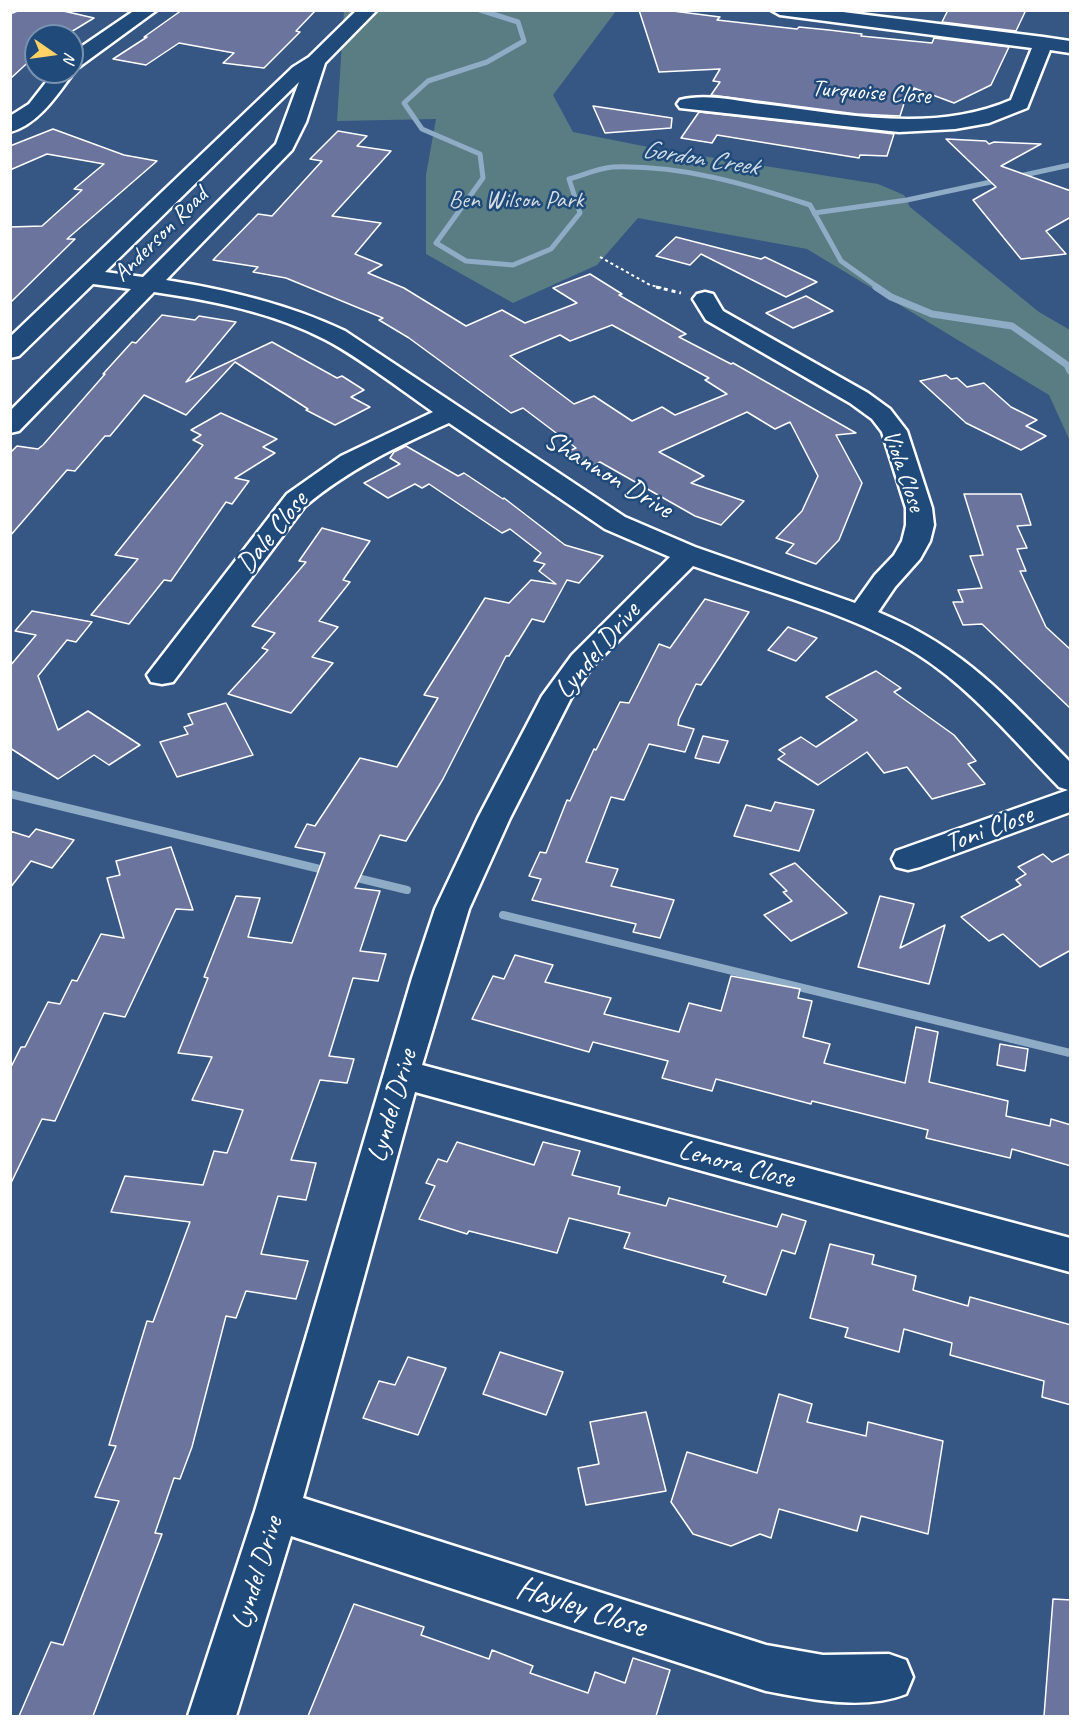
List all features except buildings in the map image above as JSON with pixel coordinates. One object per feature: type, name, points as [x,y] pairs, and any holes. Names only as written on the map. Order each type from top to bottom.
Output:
[{"type":"street","points":[[84,53],[148,10]]},
{"type":"street","name":"Anderson Road","points":[[10,351],[20,330],[88,276],[300,71],[316,61],[368,10]]},
{"type":"street","points":[[780,10],[1071,47]]},
{"type":"street","points":[[917,27],[926,10]]},
{"type":"street","name":"Turquoise Close","points":[[687,104],[718,105],[899,126],[955,123],[989,117],[1020,104],[1043,44]]},
{"type":"street","name":"Anderson Road","points":[[10,426],[277,156],[290,138],[316,61]]},
{"type":"street","points":[[10,126],[36,108],[55,84]]},
{"type":"street","points":[[192,177],[219,162],[261,121],[276,117],[296,122]]},
{"type":"street","name":"Shannon Drive","points":[[88,276],[261,306],[314,324],[337,336],[615,523],[647,539],[688,555],[861,615],[896,630],[958,669],[1071,780]]},
{"type":"street","name":"Viola Close","points":[[705,299],[714,315],[859,398],[881,414],[894,431],[920,508],[920,525],[916,541],[906,559],[885,581],[861,615]]},
{"type":"street","points":[[20,330],[94,342]]},
{"type":"street","name":"Dale Close","points":[[162,675],[296,500],[317,481],[349,461],[450,413]]},
{"type":"street","name":"Lyndel Drive","points":[[212,1716],[277,1511],[429,978],[452,909],[494,818],[557,696],[589,653],[688,555]]},
{"type":"street","name":"Toni Close","points":[[908,859],[1071,800]]},
{"type":"street","name":"Lenora Close","points":[[402,1074],[1071,1255]]},
{"type":"street","name":"Hayley Close","points":[[277,1511],[766,1668],[824,1678],[889,1677]]},
{"type":"path","points":[[600,257],[650,285],[705,299]]},
{"type":"green space","name":"Ben Wilson Park","points":[[344,11],[616,11],[553,95],[573,132],[658,149],[878,184],[904,195],[910,207],[1039,312],[1070,330],[1070,441],[1049,395],[807,249],[638,218],[597,265],[513,303],[426,254],[426,175],[436,119],[337,121]]},
{"type":"waterway","name":"Gordon Creek","points":[[480,10],[518,22],[524,41],[487,62],[428,81],[404,103],[422,129],[480,154],[483,178],[436,243],[466,261],[513,265],[551,249],[580,213],[569,179],[613,167],[664,169],[713,177],[810,205],[814,213]]},
{"type":"waterway","points":[[1015,177],[1070,165]]},
{"type":"waterway","points":[[814,213],[907,200],[1000,180]]},
{"type":"waterway","name":"Gordon Creek","points":[[814,213],[841,261],[879,288]]},
{"type":"waterway","name":"Gordon Creek","points":[[876,287],[891,297],[932,314],[1012,326],[1067,365],[1070,371]]},
{"type":"waterway","points":[[10,794],[328,871]]},
{"type":"waterway","points":[[349,876],[407,890]]},
{"type":"waterway","points":[[503,915],[1070,1053]]}]
